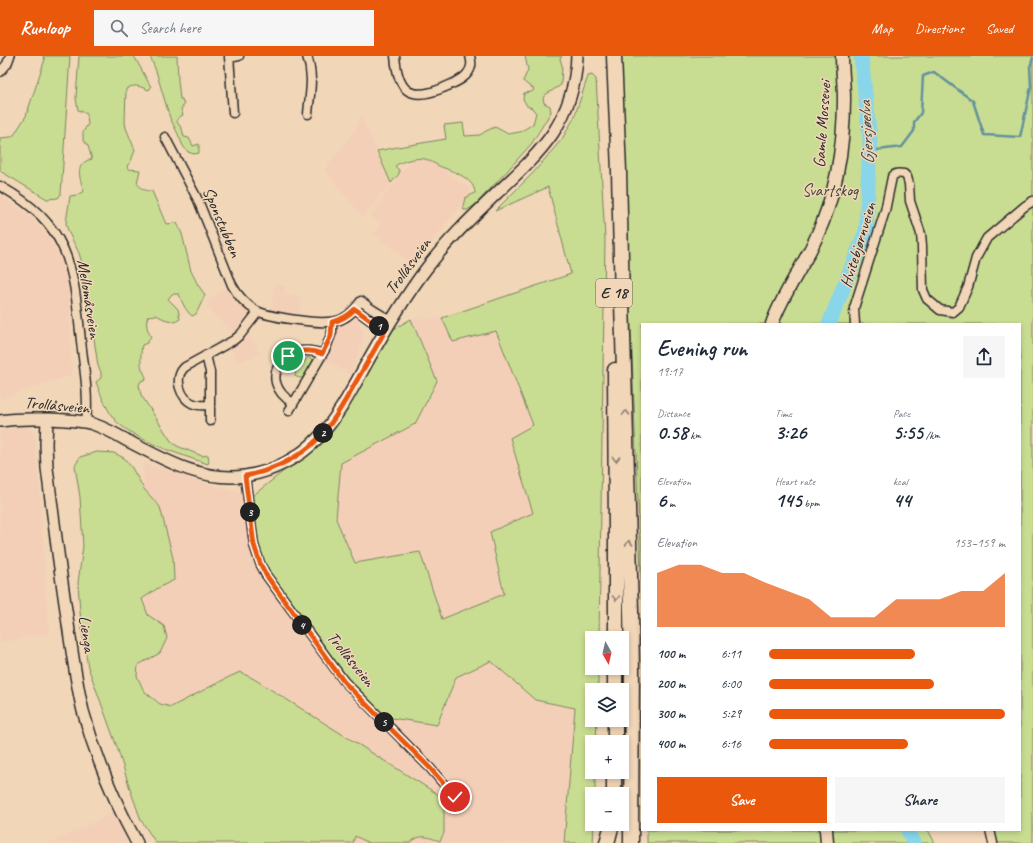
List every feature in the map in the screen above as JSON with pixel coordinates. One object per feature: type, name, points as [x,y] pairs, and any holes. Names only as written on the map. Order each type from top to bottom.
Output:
[{"type":"highway","name":"E 18","points":[[607,56],[614,241],[616,631]]},
{"type":"highway","name":"E 18","points":[[614,56],[619,164],[631,610],[631,843]]},
{"type":"highway","points":[[607,843],[611,831]]},
{"type":"highway","points":[[613,831],[614,843]]},
{"type":"main road","name":"Gamle Mossevei","points":[[772,323],[785,293],[816,238],[830,200],[839,160],[842,129],[844,99],[842,56]]},
{"type":"main road","points":[[826,831],[827,843]]},
{"type":"street","points":[[0,72],[7,64],[10,56]]},
{"type":"street","points":[[233,113],[229,57],[239,56]]},
{"type":"street","points":[[306,56],[310,69],[311,80],[308,114]]},
{"type":"street","points":[[395,56],[398,75],[402,84],[408,91],[418,94],[426,94],[466,76],[470,70],[470,56]]},
{"type":"street","name":"Trollåsveien","points":[[0,421],[46,419],[86,422],[107,430],[166,461],[187,469],[226,477],[245,476],[265,471],[304,451],[320,437],[338,413],[388,326],[416,283],[443,248],[463,226],[526,164],[553,133],[566,109],[570,98],[576,74],[577,56]]},
{"type":"street","name":"Sponstubben","points":[[165,137],[198,200],[232,285],[243,300],[258,312],[269,315],[307,321],[332,322],[347,316],[361,301],[388,326]]},
{"type":"street","name":"Hvitebjørnveien","points":[[855,323],[854,308],[885,211],[892,177],[894,174],[904,174],[907,177],[910,201],[921,234],[923,290],[927,299],[940,310],[953,312],[959,307],[968,287],[976,258],[987,238],[1033,201]]},
{"type":"street","name":"Mellomåsveien","points":[[0,186],[30,206],[45,219],[60,241],[67,256],[76,291],[86,386],[86,422]]},
{"type":"street","points":[[355,309],[388,326]]},
{"type":"street","points":[[210,405],[199,406],[190,402],[183,394],[178,380],[180,372],[234,340],[258,312]]},
{"type":"street","points":[[289,411],[331,336],[332,322]]},
{"type":"street","points":[[293,403],[287,399],[276,383],[275,373],[279,366],[288,356],[297,352],[313,351],[322,354]]},
{"type":"street","points":[[206,356],[210,372],[210,421]]},
{"type":"street","name":"Lienga","points":[[46,419],[47,468],[79,692],[101,766],[115,801],[137,843]]},
{"type":"street","name":"Trollåsveien","points":[[245,476],[254,545],[266,575],[344,682],[430,768],[455,797]]},
{"type":"street","points":[[990,831],[993,843]]},
{"type":"shaded area","points":[[361,116],[391,183],[363,217],[324,170],[354,132]]},
{"type":"shaded area","points":[[412,159],[425,159],[439,165],[449,175],[470,190],[469,194],[414,265],[374,234],[381,225],[378,221],[370,217],[384,195]]},
{"type":"shaded area","points":[[0,196],[33,218],[55,247],[64,267],[69,291],[72,375],[0,398]]},
{"type":"shaded area","points":[[276,284],[285,287],[285,295],[300,297],[300,310],[298,316],[271,313],[273,289]]},
{"type":"shaded area","points":[[228,286],[250,310],[251,314],[240,329],[232,333],[218,316],[211,312],[208,306],[208,300]]},
{"type":"shaded area","points":[[442,318],[453,342],[496,331],[533,425],[510,439],[533,513],[490,532],[504,594],[442,619],[420,552],[354,563],[336,518],[341,463],[415,424],[437,382],[411,319]]},
{"type":"shaded area","points":[[353,320],[357,321],[361,327],[363,337],[357,358],[349,374],[323,359],[336,330],[340,326]]},
{"type":"shaded area","points":[[248,332],[259,354],[237,363],[233,352],[229,347]]},
{"type":"shaded area","points":[[11,426],[25,426],[34,433],[37,454],[49,634],[0,642],[0,429]]},
{"type":"shaded area","points":[[143,463],[251,497],[437,725],[456,677],[491,661],[535,700],[575,708],[564,843],[405,843],[167,710],[137,679],[148,572]]},
{"type":"shaded area","points":[[113,813],[131,843],[51,843]]},
{"type":"shaded area","points":[[355,836],[369,843],[353,843]]},
{"type":"green space","points":[[43,56],[70,56],[61,194],[58,198],[47,199],[0,171],[0,138],[11,137],[14,135],[26,116],[45,59]]},
{"type":"green space","points":[[79,56],[134,56],[151,87],[149,90],[135,86],[126,89],[125,122],[135,150],[131,161],[127,166],[128,169],[140,170],[137,183],[143,189],[152,191],[166,224],[177,223],[182,234],[191,271],[205,295],[196,314],[192,316],[186,309],[179,294],[172,294],[168,299],[178,309],[180,319],[175,322],[156,315],[148,316],[147,326],[151,337],[147,343],[142,345],[141,357],[141,367],[146,379],[141,381],[139,385],[141,395],[171,441],[177,446],[202,456],[208,455],[208,464],[153,444],[123,427],[110,413],[96,382],[101,378],[101,372],[98,366],[84,270],[79,253],[68,231],[66,223],[70,196],[77,195],[84,191],[81,184],[80,168],[86,161],[92,159],[88,146],[83,140],[83,132],[88,124],[87,114],[78,110],[76,98]]},
{"type":"green space","points":[[150,56],[177,56],[180,99],[182,99],[184,105],[181,109],[183,115],[179,117],[177,122],[182,129],[184,137],[189,138],[193,146],[199,144],[199,153],[194,154],[188,152],[183,146],[170,118]]},
{"type":"green space","points":[[525,56],[562,56],[560,59],[562,65],[561,85],[545,95],[543,98],[544,103],[550,106],[551,112],[532,143],[475,205],[467,210],[464,210],[463,206],[465,198],[475,193],[474,187],[471,183],[461,175],[425,159],[409,160],[395,166],[399,170],[399,174],[391,183],[377,151],[446,139],[444,125],[463,123],[465,136],[480,135],[495,127],[508,134],[520,132],[533,124],[536,113],[532,108],[527,106],[523,99],[524,93],[534,90],[523,81],[528,70]]},
{"type":"green space","name":"Svartskog","points":[[618,56],[1033,56],[1033,843],[990,843],[987,831],[1021,831],[1021,323],[641,323],[641,574],[627,231]]},
{"type":"green space","points":[[592,75],[596,79],[605,239],[599,631],[585,631],[585,675],[598,675],[598,683],[585,683],[585,727],[597,727],[596,735],[585,735],[585,779],[595,779],[595,787],[585,787],[585,831],[594,831],[593,843],[564,843],[575,708],[535,700],[491,661],[456,677],[437,725],[385,717],[338,674],[290,611],[257,554],[251,497],[329,435],[387,333],[411,319],[437,381],[415,424],[341,463],[336,519],[355,563],[420,552],[442,619],[504,594],[490,532],[533,513],[510,438],[533,425],[496,331],[453,342],[442,318],[571,274],[548,187],[495,211],[534,172],[562,139],[574,118],[588,76]]},
{"type":"green space","points":[[308,357],[314,361],[307,374],[302,378],[295,376],[296,370]]},
{"type":"green space","points":[[97,452],[114,453],[124,458],[132,468],[144,489],[160,507],[173,558],[174,580],[158,588],[142,599],[148,615],[164,626],[167,638],[160,653],[138,665],[137,676],[144,691],[160,704],[171,707],[240,672],[254,679],[439,795],[444,809],[444,833],[440,841],[421,837],[410,843],[369,843],[355,836],[353,843],[156,843],[141,820],[131,792],[117,747],[88,667],[81,625],[78,583],[83,546],[80,497],[75,466],[80,457]]},
{"type":"green space","points":[[647,831],[929,831],[935,843],[647,843]]},
{"type":"waterway","name":"Gjersjøelva","points":[[829,323],[866,231],[870,139],[861,56]]},
{"type":"waterway","points":[[869,151],[902,147],[914,131],[914,122],[921,113],[923,76],[934,72],[973,101],[984,135],[1020,137],[1031,87],[1030,67],[1033,58]]},
{"type":"waterway","name":"Gjersjøelva","points":[[908,831],[914,843]]},
{"type":"route","points":[[288,356],[301,351],[313,351],[322,354],[331,336],[332,322],[347,316],[355,309],[385,331],[338,413],[320,437],[297,456],[280,465],[256,474],[245,476],[252,536],[256,552],[266,575],[344,682],[430,768],[455,797]]}]
